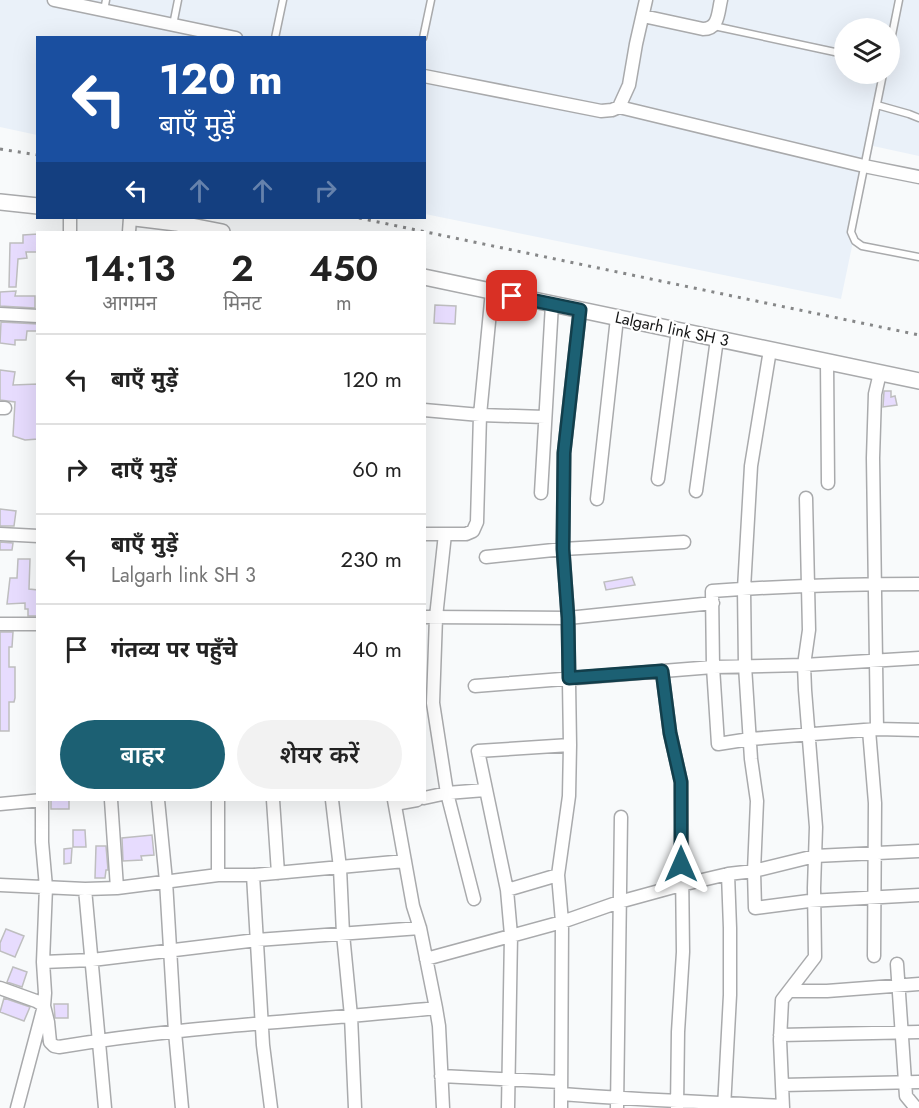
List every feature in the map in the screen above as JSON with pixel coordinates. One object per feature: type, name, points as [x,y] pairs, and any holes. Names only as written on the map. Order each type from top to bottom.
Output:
[{"type":"street","points":[[54,0],[105,5],[173,25],[226,36]]},
{"type":"street","points":[[620,107],[629,85],[646,0]]},
{"type":"street","points":[[643,16],[710,29],[714,26],[721,0]]},
{"type":"street","points":[[426,76],[601,111],[620,107],[864,166],[919,177]]},
{"type":"street","points":[[0,202],[36,206]]},
{"type":"street","points":[[139,219],[176,228],[210,231]]},
{"type":"street","name":"Lalgarh link SH 3","points":[[426,277],[919,381]]},
{"type":"street","points":[[426,534],[466,534],[473,531],[477,522],[480,415],[492,291]]},
{"type":"street","points":[[541,493],[552,304]]},
{"type":"street","points":[[561,1108],[562,922],[558,875],[569,796],[570,745],[568,618],[563,549],[564,453],[580,310]]},
{"type":"street","points":[[0,314],[36,316]]},
{"type":"street","points":[[597,499],[617,318]]},
{"type":"street","points":[[658,479],[678,330]]},
{"type":"street","points":[[696,491],[717,339]]},
{"type":"street","points":[[770,350],[751,466],[744,589],[745,666],[751,759],[758,801],[754,871],[755,908],[815,900],[919,895]]},
{"type":"street","points":[[827,361],[828,483]]},
{"type":"street","points":[[874,956],[873,729],[876,660],[873,458],[875,394],[880,373]]},
{"type":"street","points":[[426,410],[545,417]]},
{"type":"street","points":[[441,1076],[509,1080],[561,1088],[617,1103],[783,1107],[780,1035],[782,1000],[815,957],[816,827],[804,665],[809,630],[806,498]]},
{"type":"street","points":[[0,534],[36,536]]},
{"type":"street","points":[[445,534],[430,617],[433,703],[447,793],[474,899]]},
{"type":"street","points":[[486,557],[563,549],[684,542]]},
{"type":"street","points":[[919,584],[712,591],[713,667],[718,744],[750,739],[873,729],[919,730]]},
{"type":"street","points":[[430,617],[568,618],[713,603]]},
{"type":"street","points":[[0,624],[36,624]]},
{"type":"street","points":[[475,686],[713,667],[804,665],[919,658]]},
{"type":"street","points":[[662,671],[670,733],[681,782],[683,952],[678,1032],[677,1104]]},
{"type":"street","points":[[508,1108],[511,935],[507,890],[478,751],[570,745]]},
{"type":"street","points":[[426,798],[447,793],[485,790]]},
{"type":"street","points":[[0,804],[36,801]]},
{"type":"street","points":[[18,1108],[44,1006],[45,887],[42,801]]},
{"type":"street","points":[[111,801],[117,888]]},
{"type":"street","points":[[159,801],[182,1108]]},
{"type":"street","points":[[218,801],[218,875]]},
{"type":"street","points":[[273,801],[278,873]]},
{"type":"street","points":[[332,801],[340,868],[355,1108]]},
{"type":"street","points":[[394,802],[413,906],[420,928],[439,1026],[443,1108]]},
{"type":"street","points":[[617,1103],[621,818]]},
{"type":"street","points":[[426,959],[562,922],[619,902],[728,874],[754,871],[815,856],[919,851]]},
{"type":"street","points":[[0,885],[85,889],[117,888],[218,875],[253,876],[405,861]]},
{"type":"street","points":[[724,1105],[730,995],[728,874]]},
{"type":"street","points":[[507,890],[558,875]]},
{"type":"street","points":[[253,876],[263,1045],[270,1108]]},
{"type":"street","points":[[85,889],[105,1108]]},
{"type":"street","points":[[43,962],[92,960],[257,939],[420,928]]},
{"type":"street","points":[[897,964],[906,1096],[916,1108]]},
{"type":"street","points":[[790,991],[827,991],[919,984]]},
{"type":"street","points":[[0,988],[44,1006],[50,1042],[59,1047],[99,1040],[175,1032],[436,1008]]},
{"type":"street","points":[[780,1035],[919,1032]]},
{"type":"street","points":[[782,1085],[919,1082]]},
{"type":"lane","points":[[173,25],[178,0]]},
{"type":"lane","points":[[275,36],[283,0]]},
{"type":"lane","points":[[423,36],[430,0]]},
{"type":"lane","points":[[895,18],[899,0]]},
{"type":"lane","points":[[714,26],[834,52]]},
{"type":"lane","points":[[881,84],[851,232],[855,241],[862,246],[919,257]]},
{"type":"lane","points":[[877,105],[918,117]]},
{"type":"shaded area","points":[[0,0],[919,0],[919,156],[873,146],[841,299],[426,214],[426,36],[36,36],[36,135],[0,127]]},
{"type":"building","points":[[36,234],[36,252],[26,252],[27,258],[18,259],[16,287],[9,287],[10,243],[23,243],[23,235]]},
{"type":"building","points":[[16,291],[15,296],[35,296],[35,308],[0,306],[0,292]]},
{"type":"building","points":[[435,305],[456,306],[455,324],[434,323]]},
{"type":"building","points":[[1,322],[36,324],[36,331],[27,331],[26,340],[15,340],[15,345],[0,343]]},
{"type":"building","points":[[0,370],[15,372],[13,385],[36,384],[36,439],[25,440],[13,436],[15,402],[0,400]]},
{"type":"building","points":[[884,391],[891,391],[891,397],[895,396],[897,405],[883,407]]},
{"type":"building","points":[[0,509],[16,511],[14,526],[0,526]]},
{"type":"building","points":[[0,542],[13,543],[12,550],[0,550]]},
{"type":"building","points":[[18,559],[30,559],[29,589],[36,590],[36,616],[28,616],[25,603],[7,604],[10,578],[17,578]]},
{"type":"building","points":[[632,577],[635,585],[606,590],[604,582]]},
{"type":"building","points":[[0,632],[13,632],[12,647],[9,647],[9,667],[15,667],[15,698],[14,702],[9,702],[9,731],[0,731]]},
{"type":"building","points":[[51,801],[69,801],[69,809],[51,809]]},
{"type":"building","points":[[73,830],[85,830],[86,847],[73,847]]},
{"type":"building","points":[[152,835],[154,855],[141,856],[142,860],[123,861],[122,838]]},
{"type":"building","points":[[96,846],[106,846],[108,870],[106,870],[105,878],[95,878]]},
{"type":"building","points":[[72,848],[71,863],[64,864],[64,849]]},
{"type":"building","points":[[6,929],[24,936],[15,957],[0,951],[0,943]]},
{"type":"building","points":[[13,967],[27,972],[22,987],[7,982]]},
{"type":"building","points":[[4,998],[30,1007],[24,1021],[0,1012]]},
{"type":"building","points":[[54,1004],[68,1004],[68,1018],[55,1018]]},
{"type":"railway","points":[[0,149],[36,155]]},
{"type":"railway","points":[[364,219],[421,231]]},
{"type":"railway","points":[[426,232],[919,335]]},
{"type":"route","points":[[512,296],[580,310],[564,453],[563,549],[569,678],[662,671],[670,733],[681,782],[681,864]]}]
